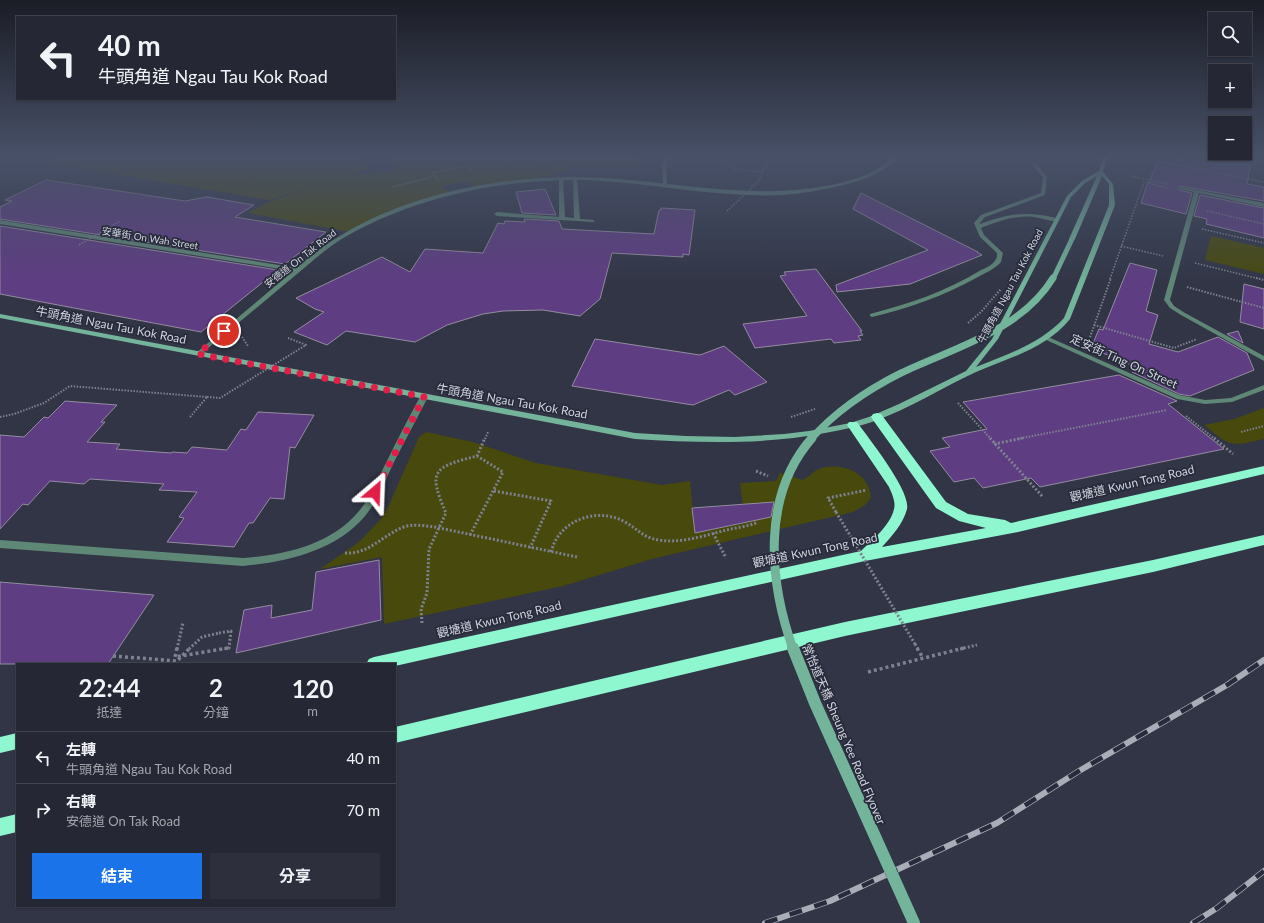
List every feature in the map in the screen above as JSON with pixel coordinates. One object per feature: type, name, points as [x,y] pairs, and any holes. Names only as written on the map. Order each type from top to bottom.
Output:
[{"type":"highway","points":[[877,418],[941,505],[950,512],[964,519],[1018,527]]},
{"type":"highway","points":[[853,425],[895,486],[900,498],[901,508],[898,518],[890,530],[865,556]]},
{"type":"highway","name":"觀塘道 Kwun Tong Road","points":[[378,663],[613,610],[865,556],[1018,527],[1264,470]]},
{"type":"highway","points":[[396,735],[845,629],[1152,566],[1264,540]]},
{"type":"highway","points":[[0,745],[16,741]]},
{"type":"highway","points":[[0,827],[16,823]]},
{"type":"main road","name":"牛頭角道 Ngau Tau Kok Road","points":[[965,374],[984,354],[995,339],[1068,199]]},
{"type":"main road","name":"常怡道天橋 Sheung Yee Road Flyover","points":[[914,923],[804,679],[788,632],[779,597],[776,563],[775,529],[780,501],[786,478],[798,457],[812,438],[833,417],[893,377],[998,328],[1029,307],[1043,294],[1051,282],[1072,239],[1089,199]]},
{"type":"main road","name":"牛頭角道 Ngau Tau Kok Road","points":[[0,316],[635,436],[721,441],[764,439],[814,433],[853,425],[877,418],[965,374],[1046,338],[1062,326],[1067,319],[1112,205],[1112,199]]},
{"type":"street","name":"安德道 On Tak Road","points":[[198,354],[298,270],[348,234],[382,217],[411,205],[431,199]]},
{"type":"street","points":[[562,199],[562,219]]},
{"type":"street","points":[[576,199],[577,220]]},
{"type":"street","points":[[872,315],[905,308],[926,300],[994,265],[998,260],[1000,253],[982,236],[977,223],[983,216],[1029,199]]},
{"type":"street","points":[[1195,199],[1166,300],[1172,307],[1183,314],[1264,359]]},
{"type":"street","points":[[1236,199],[1264,205]]},
{"type":"street","points":[[497,214],[592,221]]},
{"type":"street","points":[[978,227],[1015,215],[1033,215],[1057,220]]},
{"type":"street","name":"安華街 On Wah Street","points":[[0,222],[298,270]]},
{"type":"street","name":"定安街 Ting On Street","points":[[1046,338],[1177,397],[1205,402],[1232,400],[1264,387]]},
{"type":"street","points":[[0,544],[243,562],[265,561],[303,550],[333,536],[357,520],[375,492],[424,397]]},
{"type":"path","points":[[727,211],[739,199]]},
{"type":"path","points":[[1087,346],[1138,199]]},
{"type":"path","points":[[1204,211],[1264,224]]},
{"type":"path","points":[[79,245],[120,221]]},
{"type":"path","points":[[1200,228],[1264,243]]},
{"type":"path","points":[[1121,246],[1165,257]]},
{"type":"path","points":[[1191,262],[1264,280]]},
{"type":"path","points":[[964,326],[981,312],[1005,284]]},
{"type":"path","points":[[1185,287],[1264,308]]},
{"type":"path","points":[[1094,325],[1174,348],[1199,338]]},
{"type":"path","points":[[0,417],[14,414],[44,403],[70,386],[220,398],[306,346],[288,338]]},
{"type":"path","points":[[212,341],[249,348]]},
{"type":"path","points":[[280,354],[296,357]]},
{"type":"path","points":[[190,417],[207,397]]},
{"type":"path","points":[[958,403],[1042,496]]},
{"type":"path","points":[[786,418],[793,417],[820,407]]},
{"type":"path","points":[[994,444],[1168,410]]},
{"type":"path","points":[[1195,423],[1233,454]]},
{"type":"path","points":[[1241,432],[1264,426]]},
{"type":"path","points":[[422,623],[422,609],[428,584],[429,549],[446,513],[435,481],[438,474],[446,466],[476,456],[480,452],[488,432]]},
{"type":"path","points":[[470,535],[503,472],[476,456]]},
{"type":"path","points":[[756,471],[770,476]]},
{"type":"path","points":[[867,490],[828,498],[923,658]]},
{"type":"path","points":[[494,491],[551,502],[530,548]]},
{"type":"path","points":[[551,552],[557,538],[566,527],[580,519],[601,515],[613,516],[649,538],[664,541],[679,540],[713,533],[757,523],[761,519]]},
{"type":"path","points":[[344,552],[350,554],[363,550],[401,528],[414,524],[577,558]]},
{"type":"path","points":[[713,533],[726,558]]},
{"type":"path","points":[[113,656],[177,660],[202,636],[231,632],[228,648],[175,657],[184,623]]},
{"type":"path","points":[[868,672],[978,645]]},
{"type":"shaded area","points":[[277,199],[427,199],[350,232],[248,213]]},
{"type":"shaded area","points":[[1211,236],[1264,248],[1264,274],[1205,260]]},
{"type":"shaded area","points":[[1264,408],[1264,439],[1237,444],[1231,443],[1220,438],[1204,425],[1234,419]]},
{"type":"shaded area","points":[[426,432],[473,442],[536,463],[662,485],[690,481],[695,533],[745,523],[740,483],[776,481],[780,473],[803,480],[817,470],[825,467],[846,468],[859,475],[864,480],[869,489],[871,498],[865,505],[853,512],[652,559],[563,586],[384,624],[382,557],[320,569],[359,542],[380,520],[388,507],[419,437]]},
{"type":"building","points":[[172,199],[185,201],[196,199],[219,199],[254,205],[235,217],[326,232],[285,264],[0,219],[0,207],[12,201],[5,200]]},
{"type":"building","points":[[518,199],[549,199],[556,215],[522,213]]},
{"type":"building","points":[[858,199],[873,199],[982,255],[910,284],[837,292],[836,285],[928,250],[853,209]]},
{"type":"building","points":[[1142,199],[1190,199],[1186,214],[1141,203]]},
{"type":"building","points":[[1199,199],[1220,199],[1264,208],[1264,238],[1206,224],[1207,219],[1194,216]]},
{"type":"building","points":[[1253,199],[1264,199],[1264,201]]},
{"type":"building","points":[[661,208],[695,210],[689,255],[683,254],[683,257],[612,253],[600,299],[580,316],[543,310],[503,311],[483,314],[447,325],[415,342],[346,331],[327,345],[294,332],[324,312],[315,309],[296,298],[382,257],[410,272],[425,249],[483,253],[498,223],[504,224],[505,221],[525,222],[524,219],[559,221],[562,229],[654,234],[659,210],[661,210]]},
{"type":"building","points":[[0,226],[278,270],[201,332],[0,294]]},
{"type":"building","points":[[1130,263],[1157,270],[1146,311],[1158,315],[1149,344],[1178,352],[1218,337],[1247,353],[1254,370],[1190,396],[1179,394],[1132,372],[1143,370],[1091,348],[1099,329],[1103,330]]},
{"type":"building","points":[[816,269],[862,331],[860,331],[863,335],[858,336],[861,340],[834,343],[831,339],[755,348],[743,324],[807,316],[780,276],[786,275],[784,272]]},
{"type":"building","points":[[1244,284],[1264,289],[1264,329],[1240,322]]},
{"type":"building","points":[[1238,331],[1243,343],[1227,334]]},
{"type":"building","points":[[595,339],[700,355],[724,346],[767,382],[735,395],[729,390],[693,405],[572,386]]},
{"type":"building","points":[[1119,375],[1177,401],[1168,404],[1224,449],[1040,487],[1031,478],[983,488],[974,478],[954,482],[930,451],[950,447],[942,438],[987,429],[963,402]]},
{"type":"building","points":[[65,401],[117,405],[101,422],[105,422],[87,442],[120,444],[116,449],[171,453],[187,453],[192,447],[227,450],[241,429],[246,430],[258,412],[314,415],[295,448],[290,447],[284,499],[270,498],[253,523],[249,523],[234,547],[167,542],[184,518],[179,517],[197,492],[159,490],[164,484],[90,479],[84,484],[50,481],[28,505],[23,504],[0,529],[0,435],[24,437],[44,417],[48,418]]},
{"type":"building","points":[[774,502],[771,517],[695,533],[692,508]]},
{"type":"building","points":[[379,560],[381,620],[236,653],[244,610],[272,605],[271,618],[312,610],[316,572]]},
{"type":"building","points":[[0,582],[154,595],[109,663],[0,664]]},
{"type":"railway","points":[[765,923],[830,901],[997,823],[1079,771],[1227,685],[1264,660]]},
{"type":"railway","points":[[1193,923],[1217,908],[1264,871]]},
{"type":"route","points":[[224,331],[198,354],[424,397],[375,492]]}]
